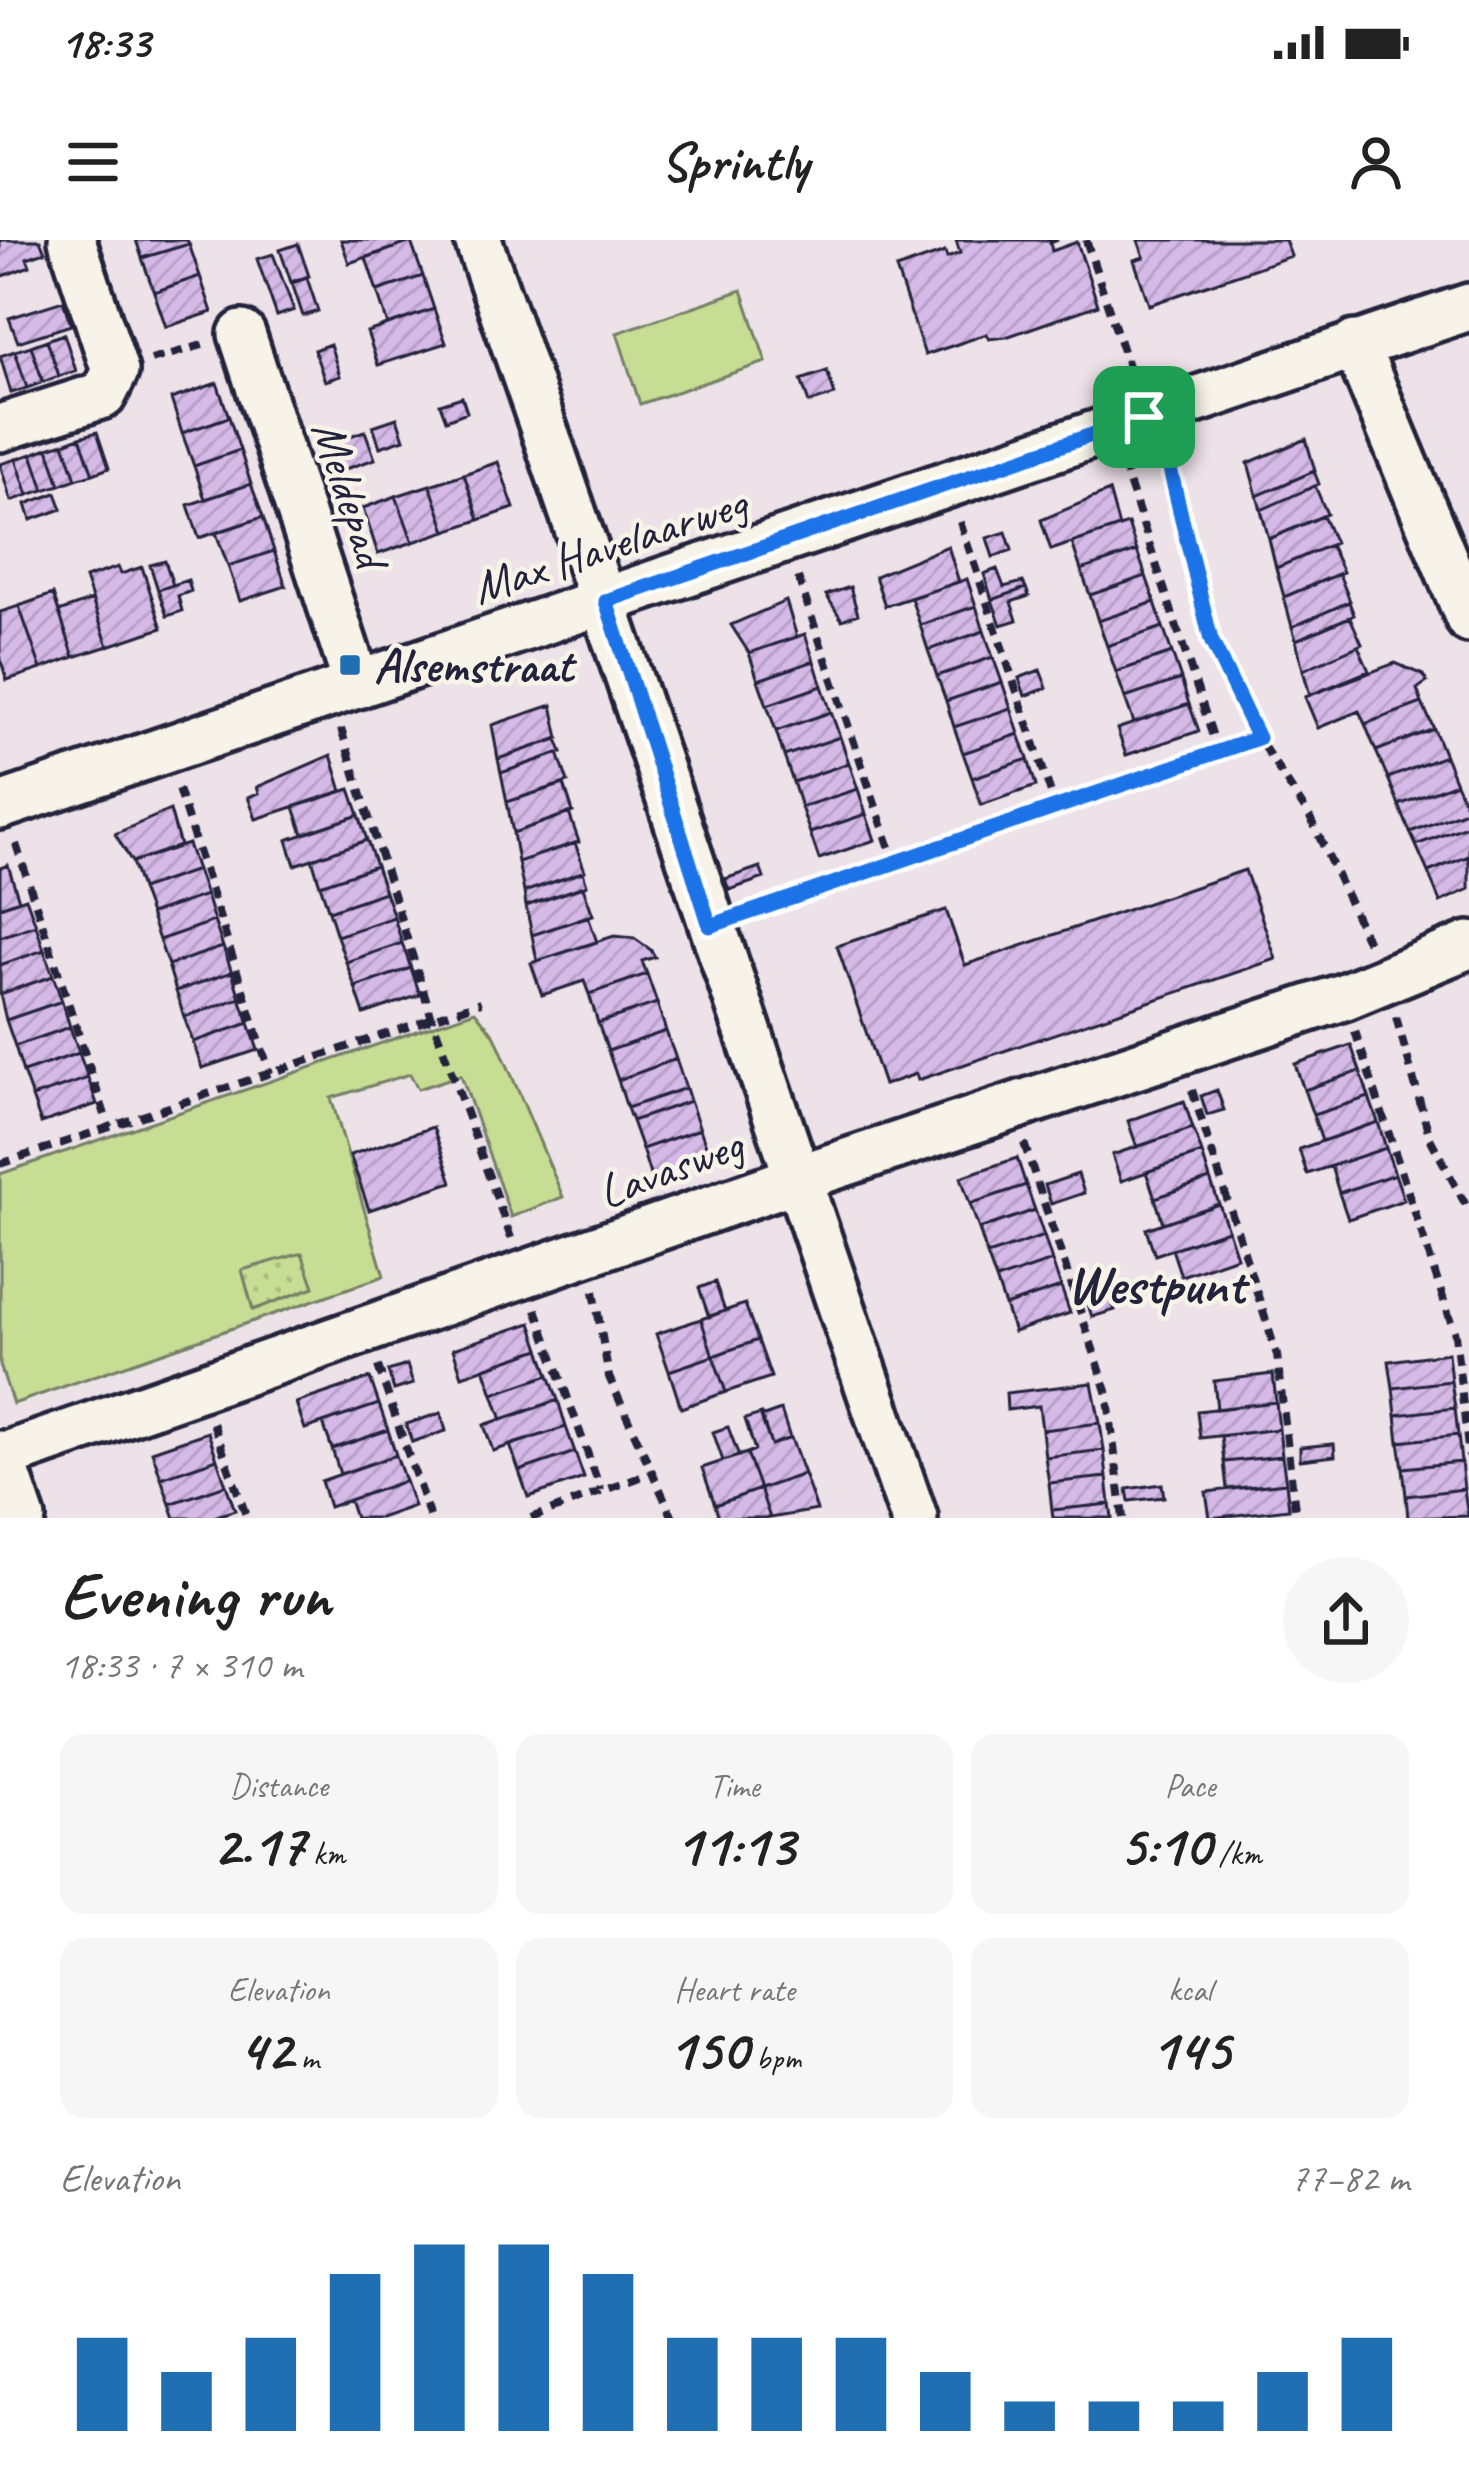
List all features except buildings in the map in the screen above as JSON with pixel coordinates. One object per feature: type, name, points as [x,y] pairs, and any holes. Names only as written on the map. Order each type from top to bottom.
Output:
[{"type":"street","points":[[0,428],[103,395],[115,370],[72,240]]},
{"type":"street","points":[[478,240],[606,601],[710,926],[914,1518]]},
{"type":"street","name":"Max Havelaarweg","points":[[2,806],[1469,307]]},
{"type":"street","name":"Meldepad","points":[[242,334],[343,689]]},
{"type":"street","points":[[1355,344],[1469,619]]},
{"type":"street","name":"Lavasweg","points":[[0,1455],[796,1179],[1343,997],[1469,945]]},
{"type":"street","points":[[0,1455],[22,1518]]},
{"type":"path","points":[[1086,240],[1128,423],[1218,752]]},
{"type":"path","points":[[115,370],[242,334]]},
{"type":"path","points":[[1128,423],[1170,469],[1211,640],[1258,738],[1311,819],[1386,980],[1430,1138],[1469,1211]]},
{"type":"path","points":[[948,487],[1056,808]]},
{"type":"path","name":"Max Havelaarweg","points":[[786,542],[895,862]]},
{"type":"path","points":[[343,689],[432,1018]]},
{"type":"path","points":[[710,926],[1258,738]]},
{"type":"path","points":[[165,750],[270,1073]]},
{"type":"path","points":[[2,806],[109,1127]]},
{"type":"path","points":[[1343,997],[1455,1334],[1469,1456]]},
{"type":"path","points":[[0,1164],[482,1002]]},
{"type":"path","points":[[1180,1052],[1277,1355],[1296,1518]]},
{"type":"path","points":[[1011,1108],[1107,1390],[1123,1518]]},
{"type":"path","points":[[587,1254],[609,1377],[673,1518]]},
{"type":"path","points":[[367,1331],[430,1518]]},
{"type":"path","points":[[201,1388],[248,1518]]},
{"type":"path","points":[[535,1517],[654,1472]]},
{"type":"green space","points":[[742,290],[766,362],[640,404],[617,333]]},
{"type":"green space","points":[[475,1011],[495,1036],[563,1197],[511,1217],[461,1075],[418,1089],[410,1074],[331,1098],[384,1276],[13,1404],[0,1365],[0,1174]]},
{"type":"green space","points":[[302,1253],[314,1287],[253,1310],[242,1270]]},
{"type":"place","name":"Alsemstraat","points":[[350,665]]},
{"type":"district","name":"Westpunt","points":[[1156,1284]]},
{"type":"route","points":[[1144,417],[1170,469],[1211,640],[1258,738],[710,926],[606,601],[1144,417]]}]
